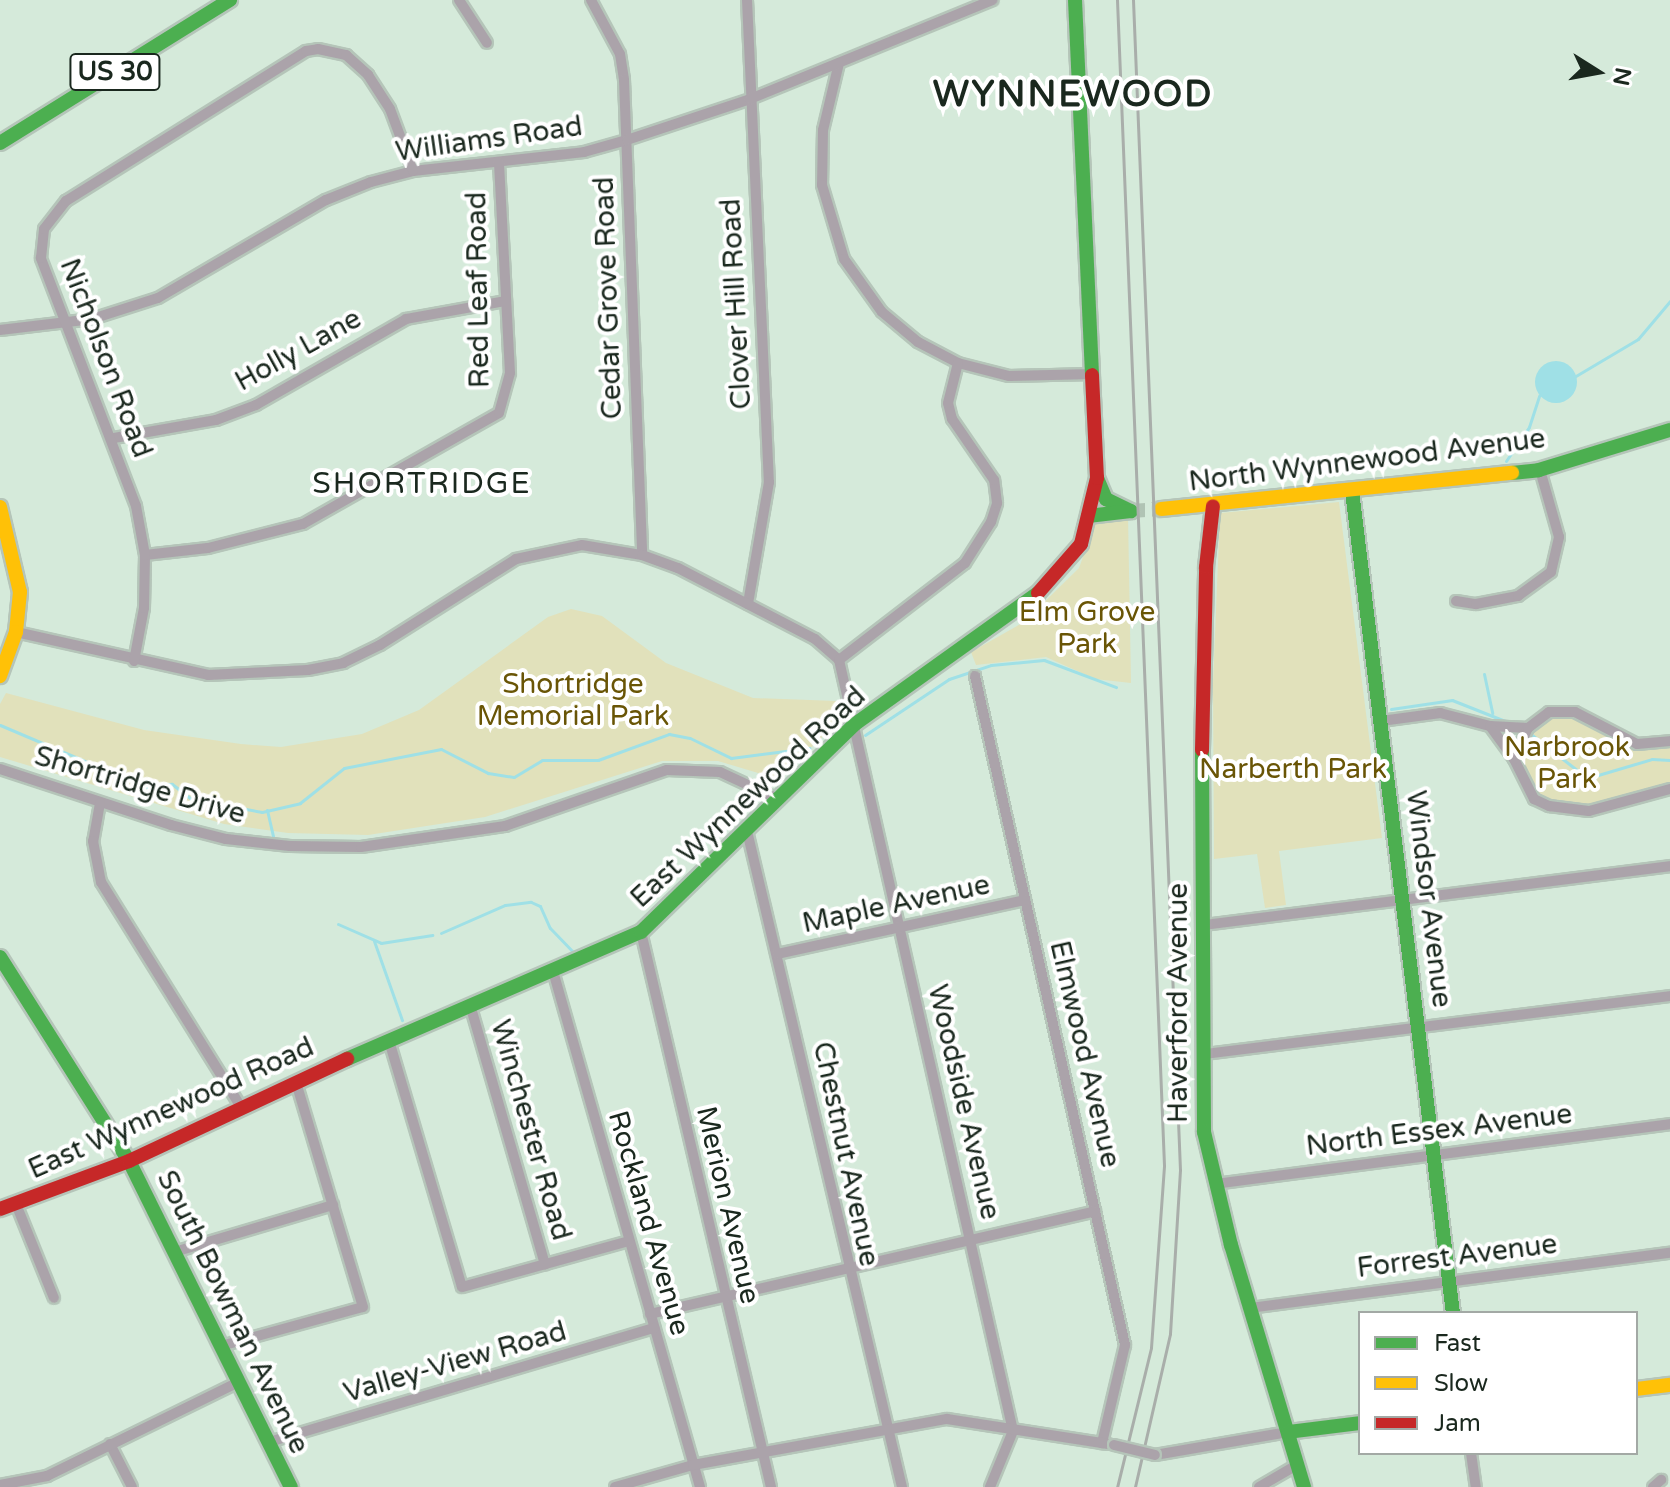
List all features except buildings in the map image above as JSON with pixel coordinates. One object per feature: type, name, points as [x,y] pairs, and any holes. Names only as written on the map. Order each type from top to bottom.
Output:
[{"type":"main road","name":"US 30","points":[[0,143],[230,0]]},
{"type":"main road","name":"East Wynnewood Road","points":[[0,1209],[129,1161],[240,1105],[390,1044],[641,932],[855,724],[1044,590],[1081,544],[1097,478],[1075,0]]},
{"type":"main road","name":"North Wynnewood Avenue","points":[[1161,509],[1540,470],[1670,430]]},
{"type":"main road","points":[[1088,516],[1131,511],[1106,499],[1097,478]]},
{"type":"main road","name":"Windsor Avenue","points":[[1352,491],[1453,1311]]},
{"type":"main road","name":"Haverford Avenue","points":[[1213,506],[1206,567],[1202,737],[1204,1132],[1215,1184],[1304,1487]]},
{"type":"main road","points":[[0,507],[18,574],[16,632],[0,676]]},
{"type":"main road","name":"South Bowman Avenue","points":[[0,957],[129,1161],[291,1487]]},
{"type":"main road","points":[[1638,1389],[1670,1385]]},
{"type":"main road","points":[[1288,1432],[1358,1423]]},
{"type":"street","points":[[459,0],[487,43]]},
{"type":"street","name":"Cedar Grove Road","points":[[591,0],[620,54],[627,140],[642,555]]},
{"type":"street","name":"Clover Hill Road","points":[[747,0],[769,482],[748,604]]},
{"type":"street","name":"Williams Road","points":[[0,330],[109,316],[158,298],[326,200],[413,171],[584,152],[627,140],[750,99],[993,0]]},
{"type":"street","name":"Nicholson Road","points":[[134,661],[144,608],[145,555],[114,438],[41,258],[44,229],[66,201],[306,51],[333,50],[362,67],[390,109],[413,171]]},
{"type":"street","points":[[839,63],[823,130],[822,185],[844,259],[882,312],[918,342],[958,363],[1009,376],[1093,374]]},
{"type":"street","name":"Red Leaf Road","points":[[145,555],[208,548],[303,524],[482,426],[499,413],[508,395],[499,162]]},
{"type":"street","name":"Holly Lane","points":[[114,438],[216,420],[256,405],[406,319],[505,301]]},
{"type":"street","points":[[16,632],[134,661],[208,675],[343,663],[516,559],[582,545],[642,555],[815,639],[839,660],[965,563],[991,522],[997,503],[994,480],[952,419],[948,403],[958,363]]},
{"type":"street","points":[[1456,601],[1476,604],[1518,596],[1551,572],[1559,537],[1540,470]]},
{"type":"street","name":"Woodside Avenue","points":[[839,660],[1013,1431]]},
{"type":"street","name":"Elmwood Avenue","points":[[975,676],[1125,1345],[1102,1443]]},
{"type":"street","points":[[1514,759],[1528,728],[1549,712],[1575,712],[1627,741],[1670,741]]},
{"type":"street","points":[[1381,721],[1440,713],[1490,726],[1528,728]]},
{"type":"street","points":[[1490,726],[1514,759],[1534,799],[1565,810],[1600,808],[1670,789]]},
{"type":"street","name":"Shortridge Drive","points":[[0,769],[100,803],[226,839],[361,847],[505,826],[667,770],[720,772],[778,799]]},
{"type":"street","points":[[100,803],[93,841],[101,882],[240,1105]]},
{"type":"street","name":"Chestnut Avenue","points":[[747,831],[885,1431],[902,1487]]},
{"type":"street","points":[[1204,925],[1670,866]]},
{"type":"street","name":"Maple Avenue","points":[[777,954],[1025,900]]},
{"type":"street","name":"Merion Avenue","points":[[641,932],[771,1487]]},
{"type":"street","name":"Rockland Avenue","points":[[553,971],[700,1487]]},
{"type":"street","points":[[1205,1054],[1670,996]]},
{"type":"street","name":"Winchester Road","points":[[471,1008],[545,1265]]},
{"type":"street","points":[[390,1044],[462,1287],[629,1241]]},
{"type":"street","points":[[221,1346],[363,1307],[296,1082]]},
{"type":"street","name":"North Essex Avenue","points":[[1215,1184],[1670,1124]]},
{"type":"street","points":[[16,1204],[54,1298]]},
{"type":"street","points":[[174,1252],[333,1205]]},
{"type":"street","points":[[650,1314],[1095,1211]]},
{"type":"street","name":"Forrest Avenue","points":[[1250,1308],[1670,1253]]},
{"type":"street","name":"Valley-View Road","points":[[269,1442],[654,1328]]},
{"type":"street","points":[[0,1485],[42,1478],[239,1382]]},
{"type":"street","points":[[615,1487],[693,1465],[947,1419],[1114,1445],[1155,1455],[1288,1432]]},
{"type":"street","points":[[990,1487],[1013,1431]]},
{"type":"street","points":[[110,1444],[132,1487]]},
{"type":"street","points":[[1471,1455],[1476,1487]]},
{"type":"street","points":[[1259,1487],[1297,1465]]},
{"type":"green space","name":"Narberth Park","points":[[1339,502],[1382,838],[1279,851],[1286,905],[1265,908],[1257,854],[1214,859],[1213,684],[1220,513]]},
{"type":"green space","name":"Elm Grove Park","points":[[1128,515],[1131,683],[1095,679],[1046,657],[976,665],[971,652],[1024,622],[1079,568],[1097,518]]},
{"type":"green space","name":"Shortridge Memorial Park","points":[[571,609],[602,616],[666,663],[753,698],[837,701],[837,723],[778,779],[718,761],[662,761],[485,817],[368,835],[288,833],[224,824],[0,757],[0,704],[6,693],[144,730],[241,744],[281,747],[362,734],[419,710],[548,617]]},
{"type":"green space","name":"Narbrook Park","points":[[1549,712],[1575,712],[1618,738],[1670,741],[1670,789],[1589,811],[1534,799],[1514,759],[1528,728]]},
{"type":"water","points":[[1556,361],[1571,367],[1577,382],[1571,397],[1556,403],[1541,397],[1535,382],[1541,367]]},
{"type":"waterway","points":[[1574,377],[1638,339],[1670,301]]},
{"type":"waterway","points":[[1506,461],[1529,427],[1539,396]]},
{"type":"waterway","points":[[865,735],[949,679],[991,665],[1044,660],[1116,687]]},
{"type":"waterway","points":[[1484,674],[1492,713]]},
{"type":"waterway","points":[[1391,709],[1452,700],[1505,721]]},
{"type":"waterway","points":[[0,725],[146,787],[172,784],[191,799],[262,812],[300,803],[344,768],[441,749],[488,773],[514,777],[542,760],[598,760],[669,734],[690,738],[731,758],[809,748]]},
{"type":"waterway","points":[[1532,735],[1582,774],[1598,775],[1652,759],[1670,760]]},
{"type":"waterway","points":[[267,810],[273,836]]},
{"type":"waterway","points":[[441,933],[505,905],[531,902],[540,906],[550,928],[573,952]]},
{"type":"waterway","points":[[338,924],[381,943],[432,935]]},
{"type":"waterway","points":[[374,941],[402,1020]]},
{"type":"tunnel","points":[[1131,511],[1161,509]]},
{"type":"railway","points":[[1117,0],[1164,1166],[1151,1348],[1117,1487]]},
{"type":"railway","points":[[1133,0],[1180,1170],[1170,1334],[1135,1487]]},
{"type":"traffic: fast","points":[[0,143],[230,0]]},
{"type":"traffic: fast","points":[[1075,0],[1092,375]]},
{"type":"traffic: fast","points":[[1512,473],[1539,470],[1670,430]]},
{"type":"traffic: fast","points":[[1097,478],[1106,499],[1131,511]]},
{"type":"traffic: fast","points":[[1352,491],[1453,1311]]},
{"type":"traffic: fast","points":[[1088,516],[1131,511]]},
{"type":"traffic: fast","points":[[347,1059],[641,932],[855,724],[1038,593]]},
{"type":"traffic: fast","points":[[1202,750],[1204,1132],[1231,1245],[1304,1487]]},
{"type":"traffic: fast","points":[[0,957],[129,1161],[291,1487]]},
{"type":"traffic: fast","points":[[1288,1432],[1358,1423]]},
{"type":"traffic: slow","points":[[1161,509],[1512,473]]},
{"type":"traffic: slow","points":[[0,507],[20,592],[16,632],[0,676]]},
{"type":"traffic: slow","points":[[1638,1389],[1670,1385]]},
{"type":"traffic: jam","points":[[1038,593],[1081,544],[1097,478],[1092,375]]},
{"type":"traffic: jam","points":[[1202,750],[1206,567],[1213,506]]},
{"type":"traffic: jam","points":[[0,1209],[129,1161],[347,1059]]},
{"type":"district","name":"WYNNEWOOD","points":[[1073,95]]},
{"type":"district","name":"SHORTRIDGE","points":[[422,484]]}]
